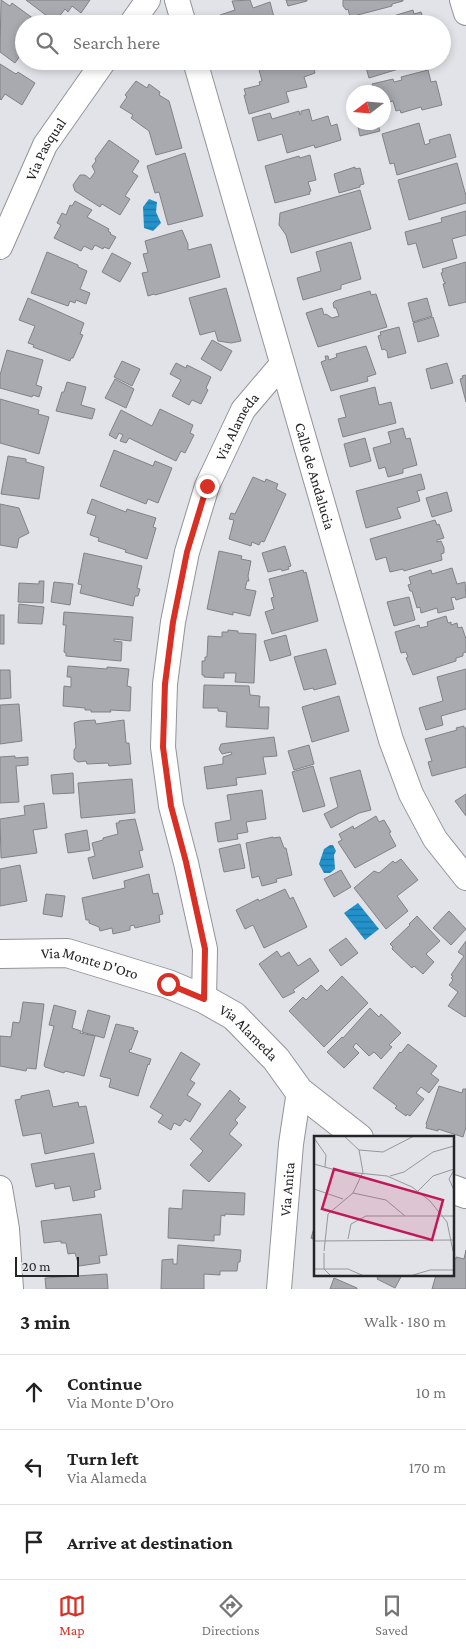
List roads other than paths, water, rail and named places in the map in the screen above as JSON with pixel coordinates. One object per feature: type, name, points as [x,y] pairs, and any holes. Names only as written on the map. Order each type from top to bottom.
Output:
[{"type":"street","points":[[137,15],[148,0]]},
{"type":"street","points":[[177,0],[181,15]]},
{"type":"street","points":[[462,0],[466,13]]},
{"type":"street","name":"Via Pasqual","points":[[0,246],[45,145],[98,70]]},
{"type":"street","name":"Calle de Andalucia","points":[[198,70],[391,740],[415,801],[435,839],[466,878]]},
{"type":"street","name":"Via Alameda","points":[[282,364],[243,410],[207,486],[187,552],[170,639],[165,684],[163,747],[171,806],[186,862],[205,949],[204,999],[234,1016],[276,1059],[300,1091],[356,1136]]},
{"type":"street","name":"Via Monte D'Oro","points":[[0,954],[67,954],[168,984],[204,999]]},
{"type":"street","name":"Via Anita","points":[[279,1289],[291,1144],[300,1091]]},
{"type":"street","points":[[0,1188],[8,1229],[11,1289]]},
{"type":"street","points":[[454,1190],[466,1194]]},
{"type":"water","points":[[149,199],[157,202],[156,212],[161,223],[153,231],[144,228],[143,207]]},
{"type":"water","points":[[333,845],[336,851],[334,855],[335,869],[330,873],[324,873],[319,864],[324,849]]},
{"type":"water","points":[[358,903],[379,929],[365,940],[344,913]]}]
